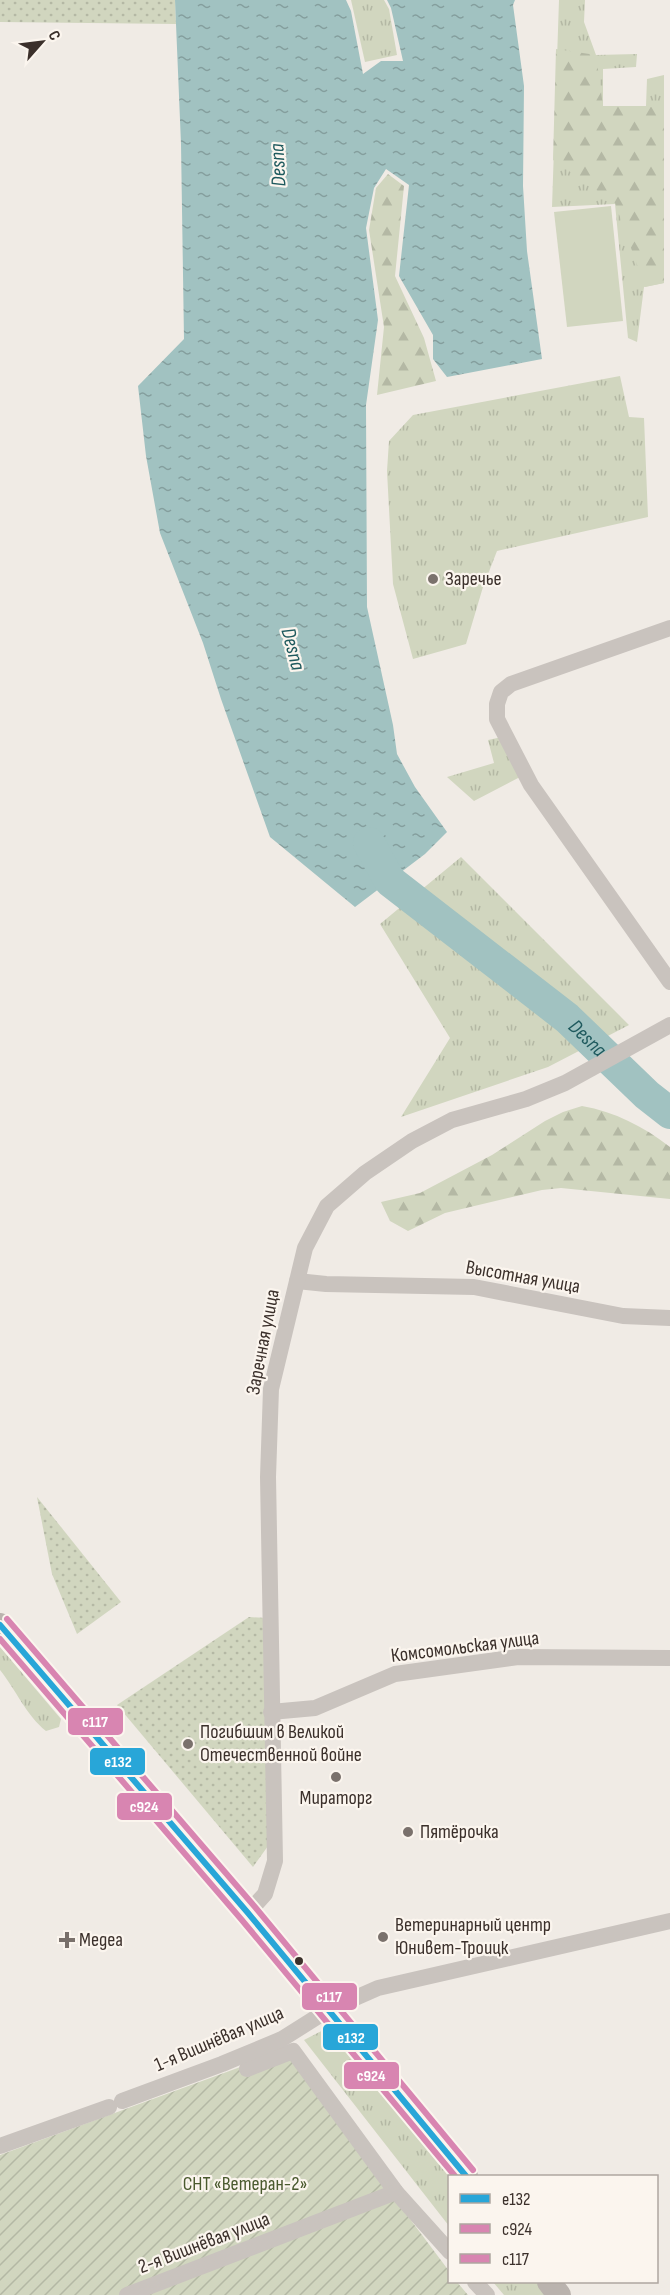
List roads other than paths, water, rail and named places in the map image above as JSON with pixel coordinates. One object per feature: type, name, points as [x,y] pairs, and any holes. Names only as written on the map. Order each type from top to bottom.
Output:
[{"type":"main road","points":[[0,1625],[248,1913],[465,2175]]},
{"type":"main road","points":[[550,2283],[560,2295]]},
{"type":"street","points":[[670,628],[511,684],[501,692],[497,704],[497,719],[531,785],[670,982]]},
{"type":"street","name":"Заречная улица","points":[[248,1913],[265,1894],[275,1861],[268,1477],[272,1389],[305,1248],[327,1206],[365,1173],[412,1141],[452,1120],[526,1099],[565,1083],[670,1025]]},
{"type":"street","name":"Высотная улица","points":[[297,1281],[326,1284],[474,1287],[622,1316],[670,1318]]},
{"type":"street","name":"Комсомольская улица","points":[[271,1712],[315,1708],[395,1674],[518,1657],[670,1658]]},
{"type":"street","name":"1-я Вишнёвая улица","points":[[0,2146],[222,2064],[282,2038],[328,2010],[378,1988],[670,1920]]},
{"type":"street","points":[[247,2069],[293,2051],[396,2192],[448,2250]]},
{"type":"street","name":"2-я Вишнёвая улица","points":[[127,2295],[396,2192]]},
{"type":"street","points":[[476,2283],[487,2295]]},
{"type":"water","points":[[175,0],[346,0],[351,11],[363,74],[381,61],[403,61],[391,8],[387,0],[515,0],[513,5],[524,86],[523,186],[527,251],[542,359],[447,377],[433,359],[433,335],[399,276],[409,185],[386,169],[374,188],[366,228],[378,320],[366,405],[367,607],[393,725],[397,754],[415,787],[447,832],[425,854],[355,907],[270,837],[203,643],[160,533],[146,456],[138,386],[184,339],[181,144]]},
{"type":"waterway","name":"Desna","points":[[369,843],[390,881],[567,1018],[647,1095],[670,1113]]},
{"type":"place","name":"Заречье","points":[[433,579]]},
{"type":"place","name":"Погибшим в Великой Отечественной войне","points":[[188,1744]]},
{"type":"place","name":"Мираторг","points":[[336,1777]]},
{"type":"place","name":"Пятёрочка","points":[[408,1832]]},
{"type":"place","name":"Ветеринарный центр Юнивет-Троицк","points":[[383,1937]]},
{"type":"place","name":"Медеа","points":[[67,1940]]},
{"type":"park label","name":"СНТ «Ветеран-2»","points":[[245,2184]]}]
